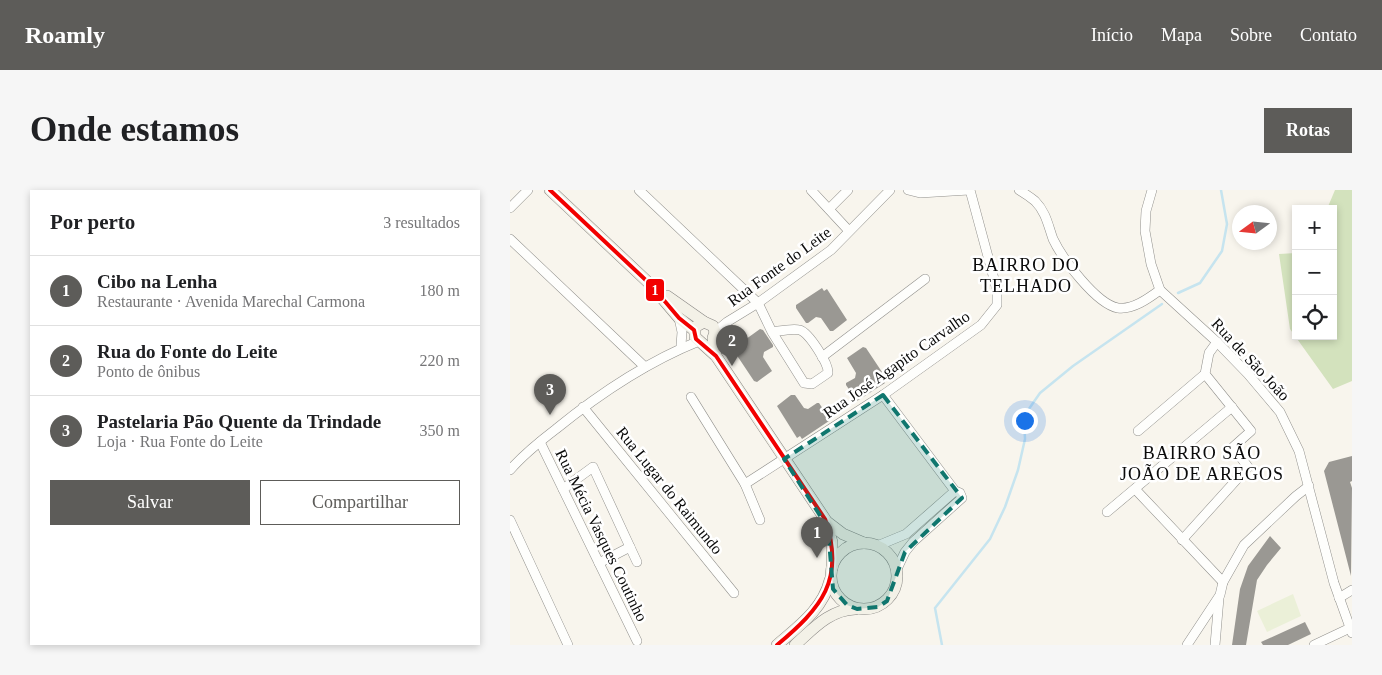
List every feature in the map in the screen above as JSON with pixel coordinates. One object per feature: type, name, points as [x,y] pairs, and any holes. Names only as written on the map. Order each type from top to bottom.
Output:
[{"type":"street","points":[[510,208],[528,190]]},
{"type":"street","points":[[550,190],[651,285],[711,329],[716,356]]},
{"type":"street","points":[[639,190],[758,303],[772,332],[804,383],[812,384],[828,373],[828,366],[802,331],[772,332]]},
{"type":"street","points":[[811,190],[849,231]]},
{"type":"street","points":[[829,209],[848,190]]},
{"type":"street","name":"Rua Fonte do Leite","points":[[711,329],[727,322],[758,303],[831,250],[890,190]]},
{"type":"street","points":[[908,190],[920,192],[970,190]]},
{"type":"street","name":"Rua José Agapito Carvalho","points":[[745,484],[884,395],[981,325],[998,305],[997,290],[970,190]]},
{"type":"street","points":[[1019,190],[1035,201],[1047,218],[1054,240],[1094,295],[1118,308],[1131,306],[1148,299],[1160,290],[1150,264],[1145,230],[1146,211],[1152,190]]},
{"type":"street","points":[[510,239],[645,367]]},
{"type":"street","points":[[822,357],[925,279]]},
{"type":"street","points":[[651,285],[678,318],[716,356],[825,520],[832,542],[831,573],[833,589],[847,605],[857,609]]},
{"type":"street","name":"Rua de São João","points":[[1160,290],[1248,374],[1280,412],[1300,451],[1339,598],[1351,631]]},
{"type":"street","points":[[677,348],[682,332],[678,318]]},
{"type":"street","points":[[697,337],[697,324],[711,329]]},
{"type":"street","points":[[697,337],[708,342],[711,329]]},
{"type":"street","points":[[510,470],[524,454],[583,407],[645,367],[697,337]]},
{"type":"street","points":[[1138,431],[1205,374],[1209,353],[1216,342]]},
{"type":"street","points":[[1182,540],[1248,467],[1233,447],[1251,431],[1205,374]]},
{"type":"street","points":[[884,395],[962,498],[913,542],[905,552],[896,571]]},
{"type":"street","points":[[692,397],[745,484],[760,520]]},
{"type":"street","name":"Rua Lugar do Raimundo","points":[[583,407],[734,593]]},
{"type":"street","points":[[1107,512],[1232,408]]},
{"type":"street","name":"Rua Mécia Vasques Coutinho","points":[[540,442],[637,641]]},
{"type":"street","points":[[563,489],[593,467],[637,562]]},
{"type":"street","points":[[1215,645],[1223,582],[1244,545],[1309,486]]},
{"type":"street","points":[[1135,489],[1223,582]]},
{"type":"street","points":[[777,645],[818,607],[826,594],[836,558],[844,550],[854,544],[871,545],[906,534],[955,491]]},
{"type":"street","points":[[510,520],[568,645]]},
{"type":"street","points":[[795,645],[830,615],[840,611],[868,610],[878,607],[893,592],[896,582],[896,571],[893,561],[886,552],[844,534],[825,520]]},
{"type":"street","points":[[599,563],[630,547]]},
{"type":"street","points":[[1339,598],[1352,590]]},
{"type":"street","points":[[1187,645],[1220,595]]},
{"type":"street","points":[[1314,645],[1351,631]]},
{"type":"highlighted area","points":[[883,395],[962,498],[905,552],[887,601],[878,607],[857,609],[847,605],[833,589],[828,528],[784,459]]},
{"type":"green space","points":[[1335,190],[1352,190],[1352,381],[1333,389],[1298,340],[1337,340],[1337,205],[1329,205]]},
{"type":"green space","points":[[1292,253],[1292,332],[1290,329],[1279,254]]},
{"type":"green space","points":[[1293,594],[1301,616],[1267,632],[1257,611]]},
{"type":"building","points":[[822,288],[824,291],[827,289],[847,320],[833,331],[830,331],[821,318],[816,317],[806,323],[796,308],[796,305]]},
{"type":"building","points":[[760,329],[763,330],[773,345],[773,347],[764,352],[763,357],[772,371],[757,382],[754,381],[734,351],[737,349],[735,347]]},
{"type":"building","points":[[863,347],[866,348],[886,378],[883,380],[885,383],[857,401],[846,385],[846,383],[855,378],[856,373],[847,358]]},
{"type":"building","points":[[791,395],[795,395],[804,408],[808,409],[819,403],[829,421],[802,439],[800,436],[797,438],[777,406]]},
{"type":"building","points":[[1352,456],[1352,481],[1350,482],[1352,488],[1351,576],[1324,471],[1329,462]]},
{"type":"building","points":[[1270,536],[1281,548],[1257,580],[1246,645],[1232,645],[1240,589],[1248,566]]},
{"type":"building","points":[[1305,622],[1311,634],[1288,645],[1263,645],[1261,642]]},
{"type":"waterway","points":[[1178,293],[1200,283],[1222,251],[1227,224],[1221,190]]},
{"type":"waterway","points":[[942,645],[935,608],[990,539],[1005,507],[1018,470],[1025,439],[1024,416],[1040,393],[1073,366],[1162,304]]},
{"type":"transit line","name":"1","points":[[550,190],[651,285],[679,318],[694,330],[696,339],[716,356],[825,519],[831,540],[833,559],[831,576],[817,605],[777,645]]},
{"type":"place","name":"Rua do Fonte do Leite","points":[[732,366]]},
{"type":"place","name":"Pastelaria Pão Quente da Trindade","points":[[550,415]]},
{"type":"place","name":"Cibo na Lenha","points":[[817,558]]},
{"type":"district","name":"BAIRRO DO TELHADO","points":[[1026,275]]},
{"type":"district","name":"BAIRRO SÃO JOÃO DE AREGOS","points":[[1202,463]]}]
